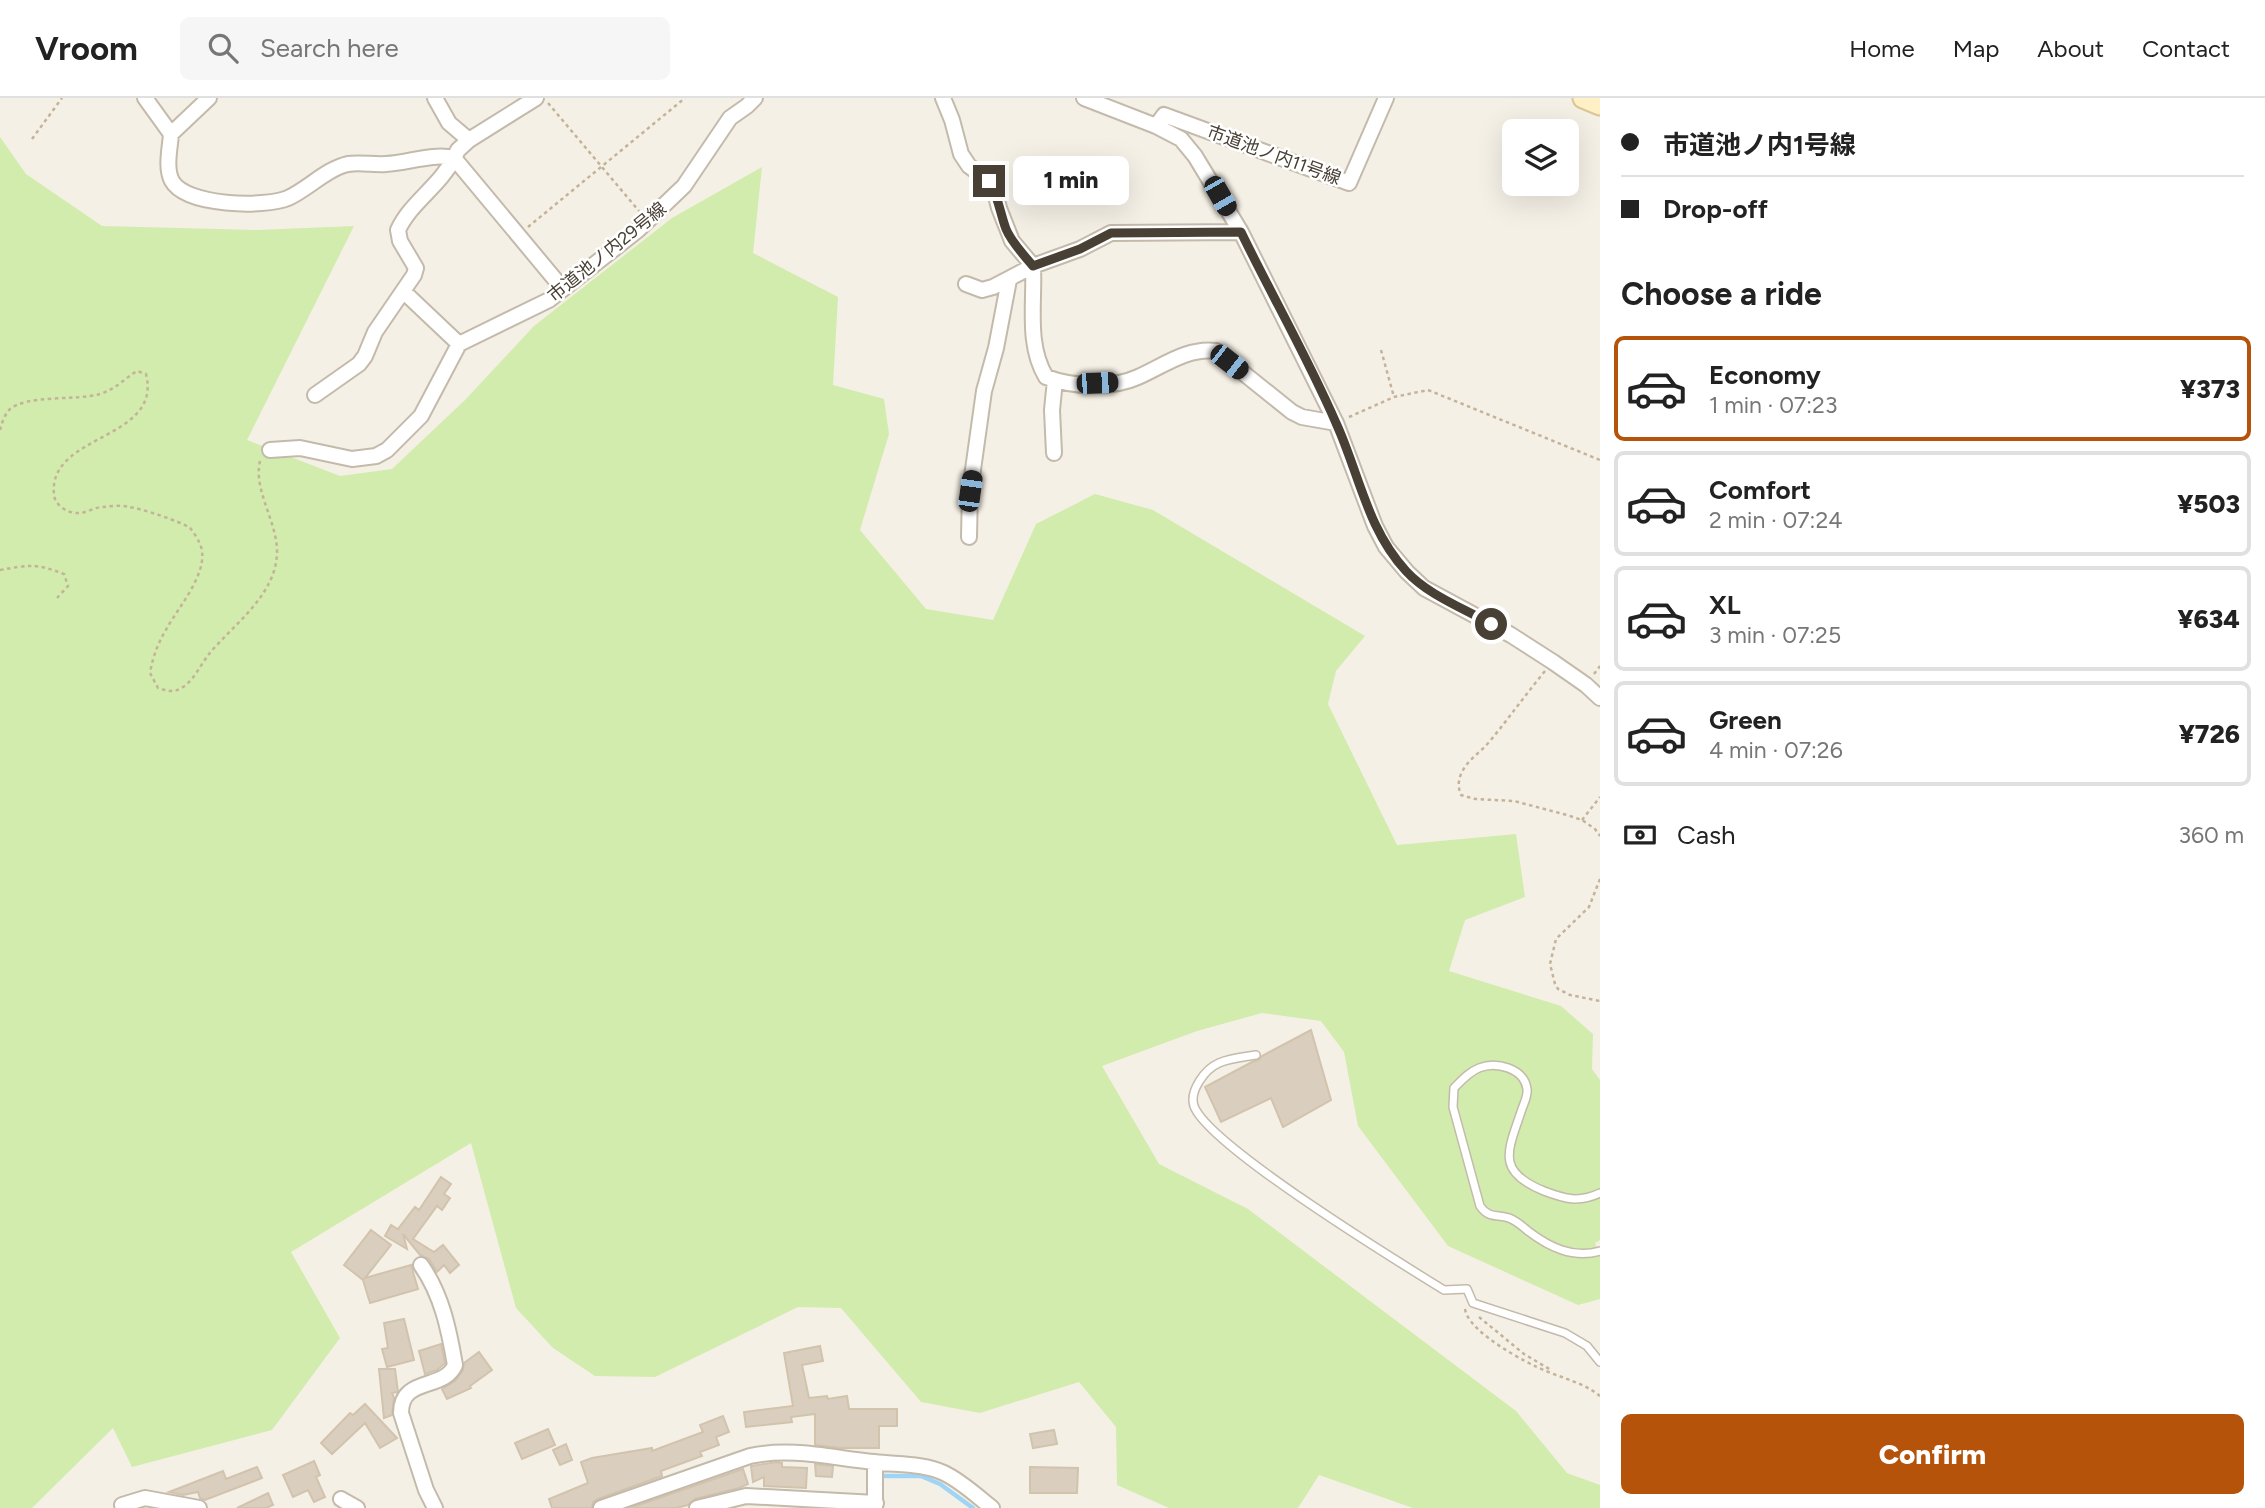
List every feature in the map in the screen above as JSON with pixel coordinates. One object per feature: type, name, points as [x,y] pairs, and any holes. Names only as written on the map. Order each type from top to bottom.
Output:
[{"type":"street","points":[[145,98],[171,134],[168,169],[172,180],[178,189],[198,199],[270,202],[286,199],[348,164],[412,162],[442,155],[454,158],[563,289]]},
{"type":"street","points":[[171,134],[209,98]]},
{"type":"street","points":[[435,98],[449,123],[470,140]]},
{"type":"street","points":[[315,395],[359,364],[375,332],[416,271],[398,235],[398,230],[408,215],[438,184],[458,150],[536,98]]},
{"type":"street","name":"市道池ノ内29号線","points":[[459,344],[537,307],[648,221],[684,186],[730,118],[755,98]]},
{"type":"street","points":[[943,98],[961,154],[969,166],[994,188],[1012,242],[1033,266],[1032,318],[1037,357],[1046,377],[1082,384],[1117,383],[1136,378],[1174,358],[1205,349],[1216,351],[1292,412],[1302,417],[1336,423]]},
{"type":"street","points":[[1084,98],[1156,126],[1181,139],[1195,156],[1241,232],[1336,423],[1375,526],[1386,547],[1407,572],[1424,588],[1511,635],[1553,662],[1600,698]]},
{"type":"street","name":"市道池ノ内11号線","points":[[1156,126],[1164,115],[1349,183],[1386,98]]},
{"type":"street","points":[[1583,98],[1600,105]]},
{"type":"street","points":[[966,284],[982,290],[1009,280],[1033,266],[1080,249],[1111,233],[1241,232]]},
{"type":"street","points":[[969,537],[970,491],[984,391],[996,348],[1009,280]]},
{"type":"street","points":[[270,450],[300,448],[352,459],[366,458],[387,450],[421,416],[459,344],[404,291]]},
{"type":"street","points":[[1054,453],[1052,410],[1055,380]]},
{"type":"street","points":[[421,1265],[437,1294],[447,1324],[455,1365],[449,1374],[407,1393],[401,1404],[401,1413],[426,1490],[435,1508]]},
{"type":"street","points":[[601,1508],[750,1456],[772,1452],[802,1452],[920,1465],[944,1473],[992,1508]]},
{"type":"street","points":[[697,1508],[746,1496],[876,1505],[875,1462]]},
{"type":"street","points":[[122,1506],[137,1499],[145,1499],[199,1508]]},
{"type":"street","points":[[341,1499],[357,1508]]},
{"type":"lane","points":[[1256,1055],[1218,1063],[1212,1067],[1192,1095],[1199,1116],[1219,1137],[1268,1175],[1444,1290],[1467,1289],[1473,1303],[1565,1333],[1587,1346],[1600,1362]]},
{"type":"lane","points":[[1600,1193],[1574,1201],[1525,1184],[1512,1171],[1509,1162],[1511,1142],[1527,1095],[1527,1085],[1514,1070],[1496,1066],[1478,1069],[1467,1075],[1454,1088],[1453,1107],[1480,1206],[1485,1213],[1494,1217],[1507,1217],[1553,1247],[1571,1254],[1600,1251]]},
{"type":"path","points":[[32,139],[62,98]]},
{"type":"path","points":[[544,98],[648,221]]},
{"type":"path","points":[[517,236],[685,98]]},
{"type":"path","points":[[1381,349],[1394,397]]},
{"type":"path","points":[[0,430],[11,408],[29,402],[101,394],[117,387],[137,371],[146,374],[149,385],[142,410],[125,424],[65,461],[55,482],[54,497],[60,507],[77,513],[100,507],[129,507],[164,518],[190,528],[201,544],[201,565],[191,590],[167,628],[154,654],[149,673],[158,688],[173,692],[186,685],[211,652],[261,597],[272,578],[277,554],[276,543],[257,474],[261,459],[270,450]]},
{"type":"path","points":[[1336,423],[1394,397],[1428,390],[1600,460]]},
{"type":"path","points":[[0,570],[30,564],[64,575],[68,586],[57,598]]},
{"type":"path","points":[[1553,662],[1515,706],[1489,742],[1468,762],[1460,776],[1459,791],[1461,795],[1475,799],[1514,801],[1582,820],[1600,836]]},
{"type":"path","points":[[1582,820],[1600,797]]},
{"type":"path","points":[[1600,879],[1589,907],[1556,939],[1550,964],[1558,989],[1570,995],[1600,1001]]},
{"type":"path","points":[[1551,1370],[1524,1354],[1465,1306],[1466,1315],[1472,1324],[1491,1339],[1530,1364],[1581,1384],[1600,1396]]},
{"type":"green space","points":[[0,137],[26,174],[102,226],[257,230],[354,226],[247,440],[340,476],[392,469],[465,400],[534,326],[672,218],[762,167],[753,253],[838,297],[833,385],[884,399],[889,434],[860,530],[926,609],[993,620],[1036,524],[1095,494],[1153,510],[1365,636],[1336,671],[1328,704],[1397,845],[1516,834],[1525,897],[1465,920],[1449,971],[1561,1006],[1593,1034],[1592,1069],[1600,1080],[1600,1240],[1595,1243],[1600,1255],[1600,1299],[1578,1305],[1448,1246],[1358,1126],[1344,1052],[1321,1021],[1262,1013],[1197,1031],[1102,1066],[1159,1164],[1248,1209],[1516,1411],[1567,1473],[1600,1485],[1600,1508],[1413,1508],[1319,1475],[1298,1508],[1169,1508],[1117,1485],[1116,1427],[1079,1382],[980,1413],[921,1402],[841,1308],[798,1307],[655,1377],[595,1376],[553,1348],[516,1308],[471,1143],[291,1252],[340,1338],[272,1430],[132,1467],[113,1428],[32,1508],[0,1508]]},
{"type":"building","points":[[1311,1030],[1331,1100],[1283,1127],[1271,1098],[1221,1122],[1205,1087]]},
{"type":"building","points":[[441,1177],[451,1184],[444,1194],[450,1198],[442,1210],[437,1206],[413,1239],[434,1252],[443,1245],[459,1265],[450,1273],[444,1265],[437,1272],[429,1259],[420,1255],[403,1234],[407,1249],[385,1236],[391,1225],[399,1230],[415,1207],[419,1210]]},
{"type":"building","points":[[371,1230],[391,1245],[365,1278],[411,1265],[418,1289],[370,1303],[363,1280],[344,1265]]},
{"type":"building","points":[[404,1319],[414,1360],[387,1367],[382,1349],[388,1348],[384,1323]]},
{"type":"building","points":[[441,1344],[445,1363],[437,1370],[425,1374],[419,1351]]},
{"type":"building","points":[[820,1346],[823,1361],[802,1365],[809,1398],[847,1396],[849,1409],[897,1409],[897,1426],[879,1426],[879,1448],[815,1445],[815,1414],[791,1417],[792,1422],[746,1427],[744,1412],[793,1406],[784,1353]]},
{"type":"building","points":[[479,1352],[492,1370],[470,1386],[471,1388],[447,1399],[442,1389],[455,1381],[463,1370],[464,1363]]},
{"type":"building","points":[[379,1369],[395,1369],[398,1392],[392,1393],[392,1415],[384,1418]]},
{"type":"building","points":[[365,1404],[397,1438],[380,1448],[365,1423],[332,1454],[321,1443],[350,1413],[353,1415]]},
{"type":"building","points":[[723,1416],[729,1432],[716,1437],[719,1445],[700,1452],[702,1456],[661,1471],[662,1476],[598,1499],[593,1502],[592,1508],[552,1508],[549,1499],[588,1483],[581,1462],[652,1448],[652,1451],[703,1432],[700,1425]]},
{"type":"building","points":[[548,1429],[555,1445],[522,1459],[515,1443]]},
{"type":"building","points":[[1054,1430],[1057,1444],[1033,1448],[1030,1434]]},
{"type":"building","points":[[566,1444],[572,1460],[560,1465],[553,1450]]},
{"type":"building","points":[[314,1461],[320,1475],[316,1477],[325,1497],[314,1502],[308,1490],[293,1497],[283,1475]]},
{"type":"building","points":[[782,1463],[782,1467],[807,1468],[806,1488],[764,1486],[764,1477],[753,1482],[751,1466]]},
{"type":"building","points":[[815,1464],[833,1466],[832,1477],[816,1476]]},
{"type":"building","points":[[257,1467],[262,1478],[205,1500],[200,1498],[198,1492],[183,1495],[169,1492],[223,1471],[226,1479]]},
{"type":"building","points":[[1030,1467],[1078,1468],[1077,1493],[1030,1493]]},
{"type":"building","points":[[743,1469],[748,1484],[739,1488],[695,1499],[688,1505],[676,1508],[630,1508]]},
{"type":"building","points":[[268,1493],[273,1505],[266,1508],[237,1508]]},
{"type":"waterway","points":[[885,1476],[921,1476],[940,1484],[973,1508]]},
{"type":"route","points":[[989,181],[994,188],[1012,242],[1033,266],[1080,249],[1111,233],[1241,232],[1336,423],[1375,526],[1386,547],[1424,588],[1491,624]]}]
